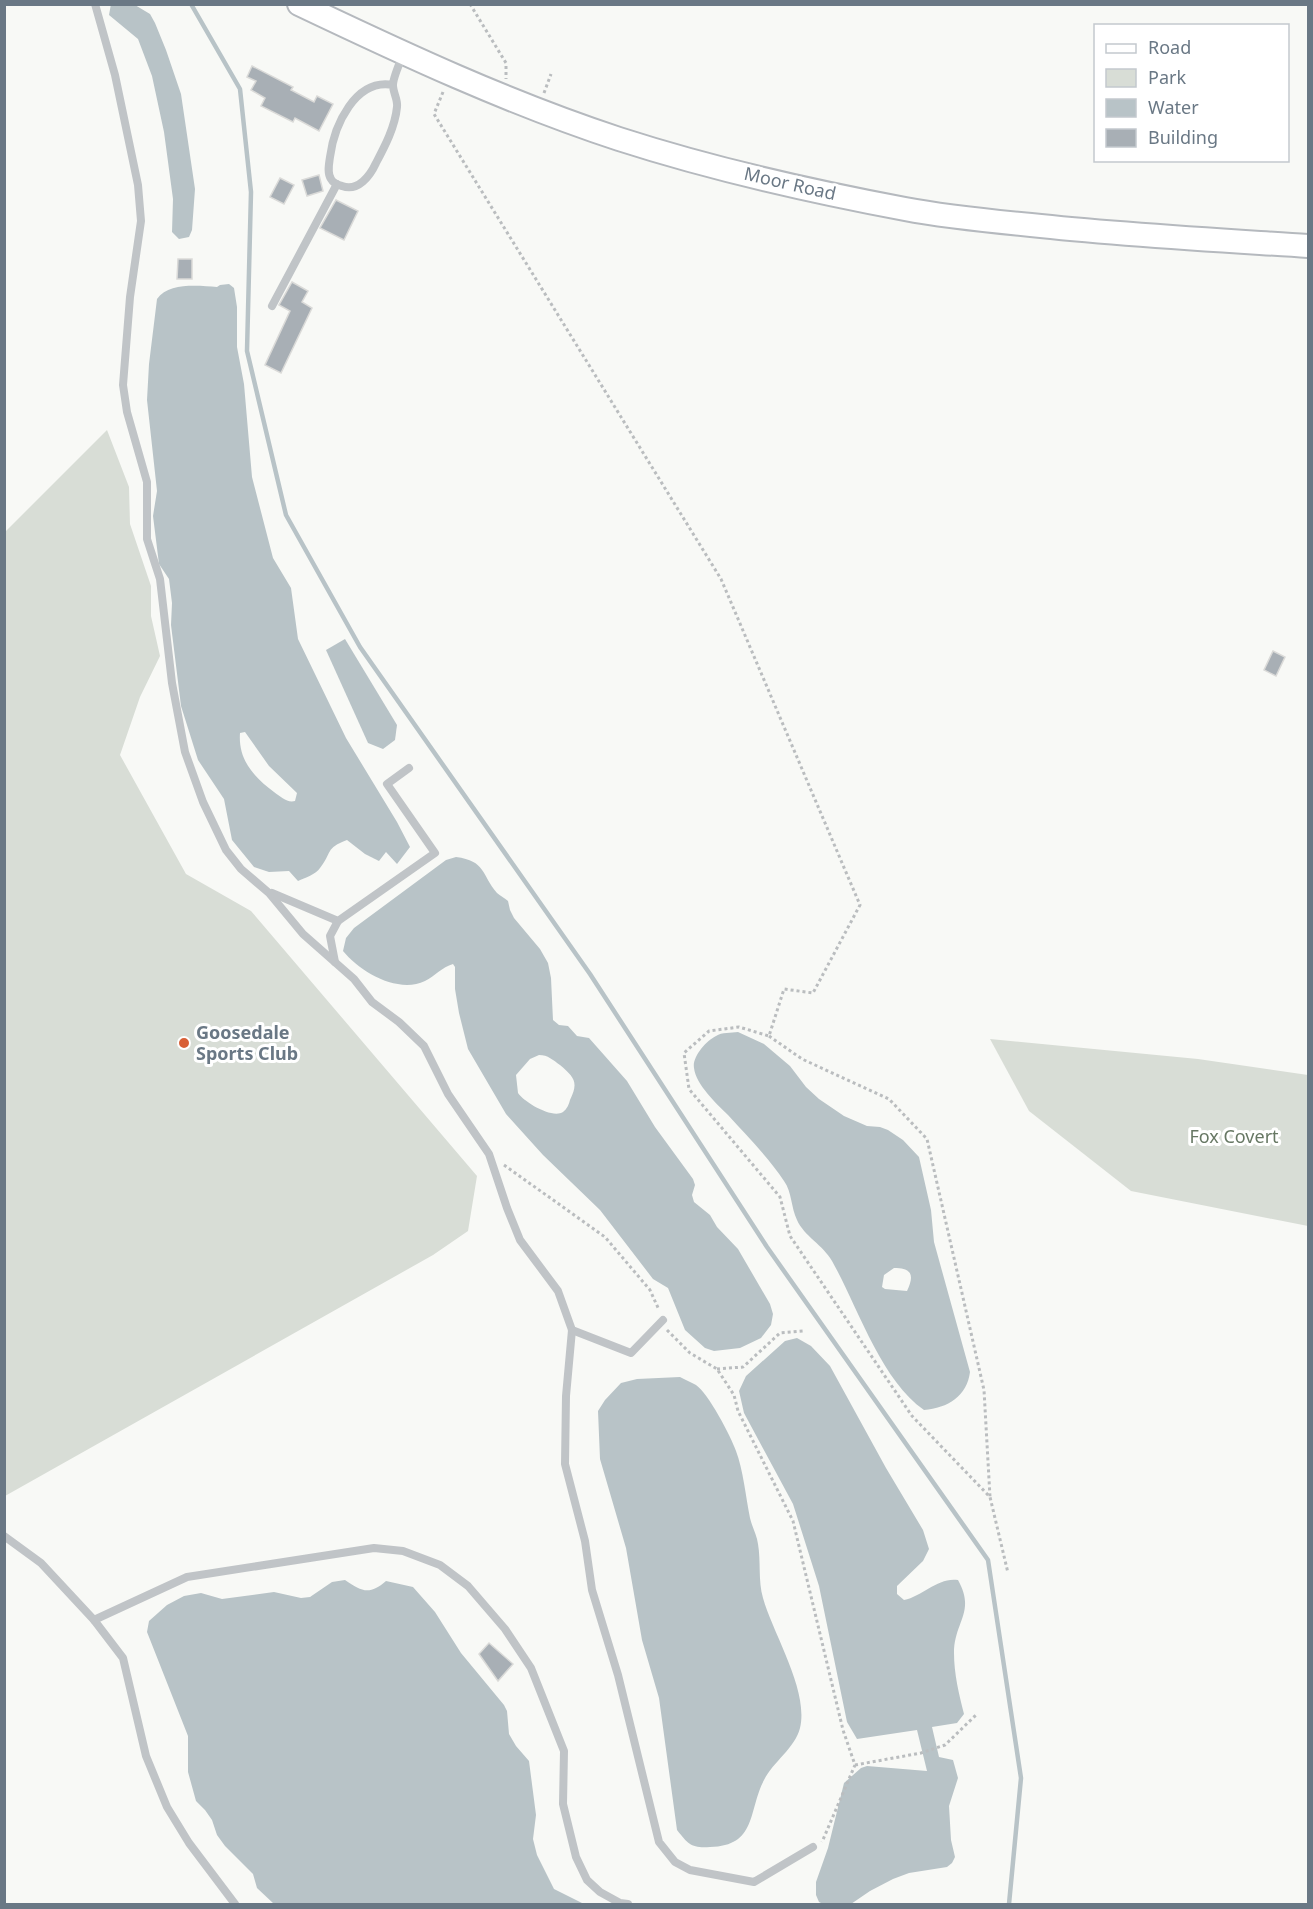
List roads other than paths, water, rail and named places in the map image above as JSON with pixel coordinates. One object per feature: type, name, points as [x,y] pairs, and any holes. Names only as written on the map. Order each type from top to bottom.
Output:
[{"type":"main road","name":"Moor Road","points":[[299,4],[403,53],[502,95],[618,138],[760,178],[907,209],[966,218],[1116,234],[1308,246]]},
{"type":"lane","points":[[95,4],[115,75],[138,185],[141,221],[130,297],[123,385],[127,412],[147,482],[147,539],[160,579],[172,683],[184,752],[202,802],[226,850],[241,869],[269,892],[303,934],[354,980],[372,1002],[399,1022],[424,1046],[448,1094],[489,1154],[520,1240],[558,1291],[572,1330],[566,1396],[565,1464],[585,1541],[592,1590],[618,1675],[659,1842],[675,1862],[690,1870],[754,1882],[813,1847]]},
{"type":"lane","points":[[393,85],[377,86],[365,91],[346,110],[330,154],[331,180],[337,184],[345,188],[355,187],[364,181],[385,146],[398,105],[393,85],[403,53]]},
{"type":"lane","points":[[272,306],[337,184]]},
{"type":"lane","points":[[335,962],[330,936],[338,921],[435,854],[387,783],[409,768]]},
{"type":"lane","points":[[269,892],[338,921]]},
{"type":"lane","points":[[572,1330],[631,1353],[663,1320]]},
{"type":"lane","points":[[4,1536],[41,1563],[94,1620],[123,1658],[146,1756],[167,1808],[189,1843],[235,1905]]},
{"type":"lane","points":[[94,1620],[187,1576],[374,1548],[403,1551],[440,1565],[468,1586],[505,1629],[531,1668],[564,1751],[563,1804],[576,1857],[587,1880],[600,1892],[627,1905]]},
{"type":"water","points":[[111,4],[135,5],[150,14],[166,50],[181,94],[195,189],[192,230],[189,237],[179,239],[172,232],[173,199],[164,132],[152,76],[138,39],[109,15]]},
{"type":"water","points":[[229,284],[234,288],[237,307],[237,347],[244,384],[252,477],[273,558],[291,588],[298,639],[346,738],[410,847],[397,864],[386,852],[379,861],[365,854],[347,840],[332,848],[316,872],[298,881],[289,871],[269,872],[254,867],[232,840],[224,799],[198,760],[181,706],[171,625],[172,603],[169,579],[159,564],[153,516],[157,491],[147,400],[149,364],[157,299],[177,287],[217,287]],"holes":[[[245,732],[269,766],[297,793],[295,801],[282,798],[254,774],[242,752],[240,733]]]},
{"type":"water","points":[[345,639],[397,725],[395,740],[383,749],[368,743],[326,650]]},
{"type":"water","points":[[456,857],[478,865],[497,893],[508,901],[514,918],[540,949],[548,963],[553,1020],[559,1025],[568,1026],[577,1036],[589,1038],[627,1081],[655,1127],[693,1179],[694,1202],[710,1215],[717,1227],[738,1249],[770,1304],[773,1314],[771,1325],[761,1338],[740,1348],[714,1351],[705,1348],[685,1330],[668,1288],[653,1279],[600,1210],[543,1155],[506,1114],[468,1049],[459,1013],[453,964],[425,981],[403,985],[380,979],[369,973],[343,951],[346,938],[354,928],[446,860]],"holes":[[[542,1055],[560,1065],[574,1080],[574,1089],[568,1105],[563,1112],[558,1114],[539,1109],[518,1093],[516,1075],[530,1059]]]},
{"type":"water","points":[[738,1032],[764,1044],[790,1066],[806,1087],[819,1099],[844,1116],[867,1126],[888,1130],[903,1140],[919,1157],[931,1210],[934,1242],[970,1372],[965,1388],[955,1399],[941,1407],[924,1410],[908,1397],[895,1380],[871,1341],[832,1261],[800,1226],[784,1181],[699,1081],[694,1064],[701,1050],[718,1035]],"holes":[[[894,1268],[908,1271],[911,1277],[907,1291],[882,1287],[884,1275]]]},
{"type":"water","points":[[797,1338],[811,1346],[830,1366],[923,1530],[929,1549],[923,1561],[897,1586],[897,1594],[904,1600],[944,1581],[958,1580],[965,1601],[954,1653],[964,1714],[957,1723],[932,1727],[939,1757],[953,1760],[958,1778],[949,1806],[951,1840],[955,1857],[947,1867],[909,1873],[893,1879],[851,1904],[823,1904],[819,1902],[816,1895],[816,1882],[828,1848],[844,1783],[861,1768],[867,1766],[927,1771],[917,1730],[857,1739],[847,1722],[819,1586],[793,1504],[744,1413],[739,1391],[746,1376],[785,1341]]},
{"type":"water","points":[[680,1377],[696,1385],[707,1397],[736,1451],[757,1541],[763,1598],[795,1680],[801,1713],[800,1728],[794,1742],[764,1780],[744,1834],[725,1845],[710,1847],[691,1844],[677,1830],[659,1698],[642,1640],[626,1548],[600,1459],[598,1411],[621,1383],[637,1379]]},
{"type":"water","points":[[345,1580],[366,1590],[375,1588],[386,1581],[413,1587],[435,1612],[461,1653],[504,1705],[507,1711],[509,1734],[529,1761],[536,1815],[533,1839],[537,1855],[554,1889],[584,1904],[274,1904],[257,1888],[253,1874],[225,1846],[217,1835],[212,1820],[196,1801],[188,1772],[188,1736],[147,1632],[149,1621],[167,1605],[184,1596],[201,1593],[222,1599],[274,1592],[301,1598],[310,1597],[332,1582]]},
{"type":"waterway","points":[[191,4],[240,89],[251,192],[247,351],[286,515],[360,647],[590,974],[767,1247],[988,1560],[1021,1778],[1009,1904]]},
{"type":"place","name":"Goosedale Sports Club","points":[[184,1043]]},
{"type":"park label","name":"Fox Covert","points":[[1234,1137]]}]
